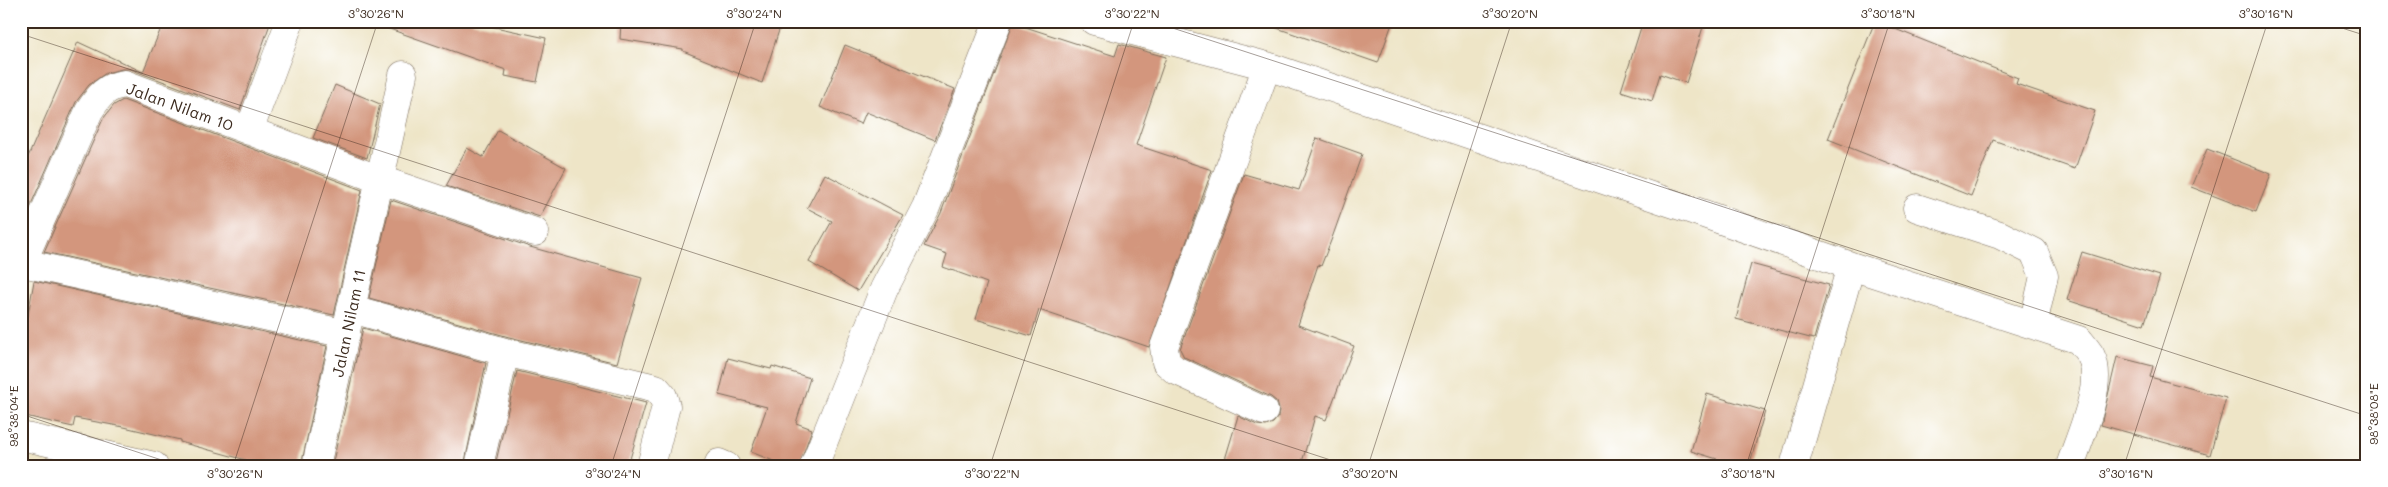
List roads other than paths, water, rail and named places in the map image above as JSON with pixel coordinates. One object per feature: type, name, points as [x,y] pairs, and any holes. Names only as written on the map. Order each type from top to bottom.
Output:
[{"type":"street","points":[[249,131],[290,21]]},
{"type":"street","points":[[814,466],[884,289],[926,206],[998,21]]},
{"type":"street","points":[[1094,21],[1267,66],[1852,266],[2079,340],[2092,357],[2096,378],[2093,396],[2070,466]]},
{"type":"street","points":[[1264,411],[1175,370],[1166,362],[1164,347],[1267,66]]},
{"type":"street","name":"Jalan Nilam 11","points":[[316,466],[349,321],[378,179],[403,75]]},
{"type":"street","name":"Jalan Nilam 10","points":[[22,264],[89,111],[101,94],[113,85],[125,84],[378,179],[535,232]]},
{"type":"street","points":[[1917,208],[2000,236],[2034,252],[2044,276],[2033,325]]},
{"type":"street","points":[[22,264],[349,321],[505,352],[656,388],[663,396],[666,406],[651,466]]},
{"type":"street","points":[[1794,466],[1852,266]]},
{"type":"street","points":[[479,466],[505,352]]},
{"type":"street","points":[[21,436],[154,466]]}]
